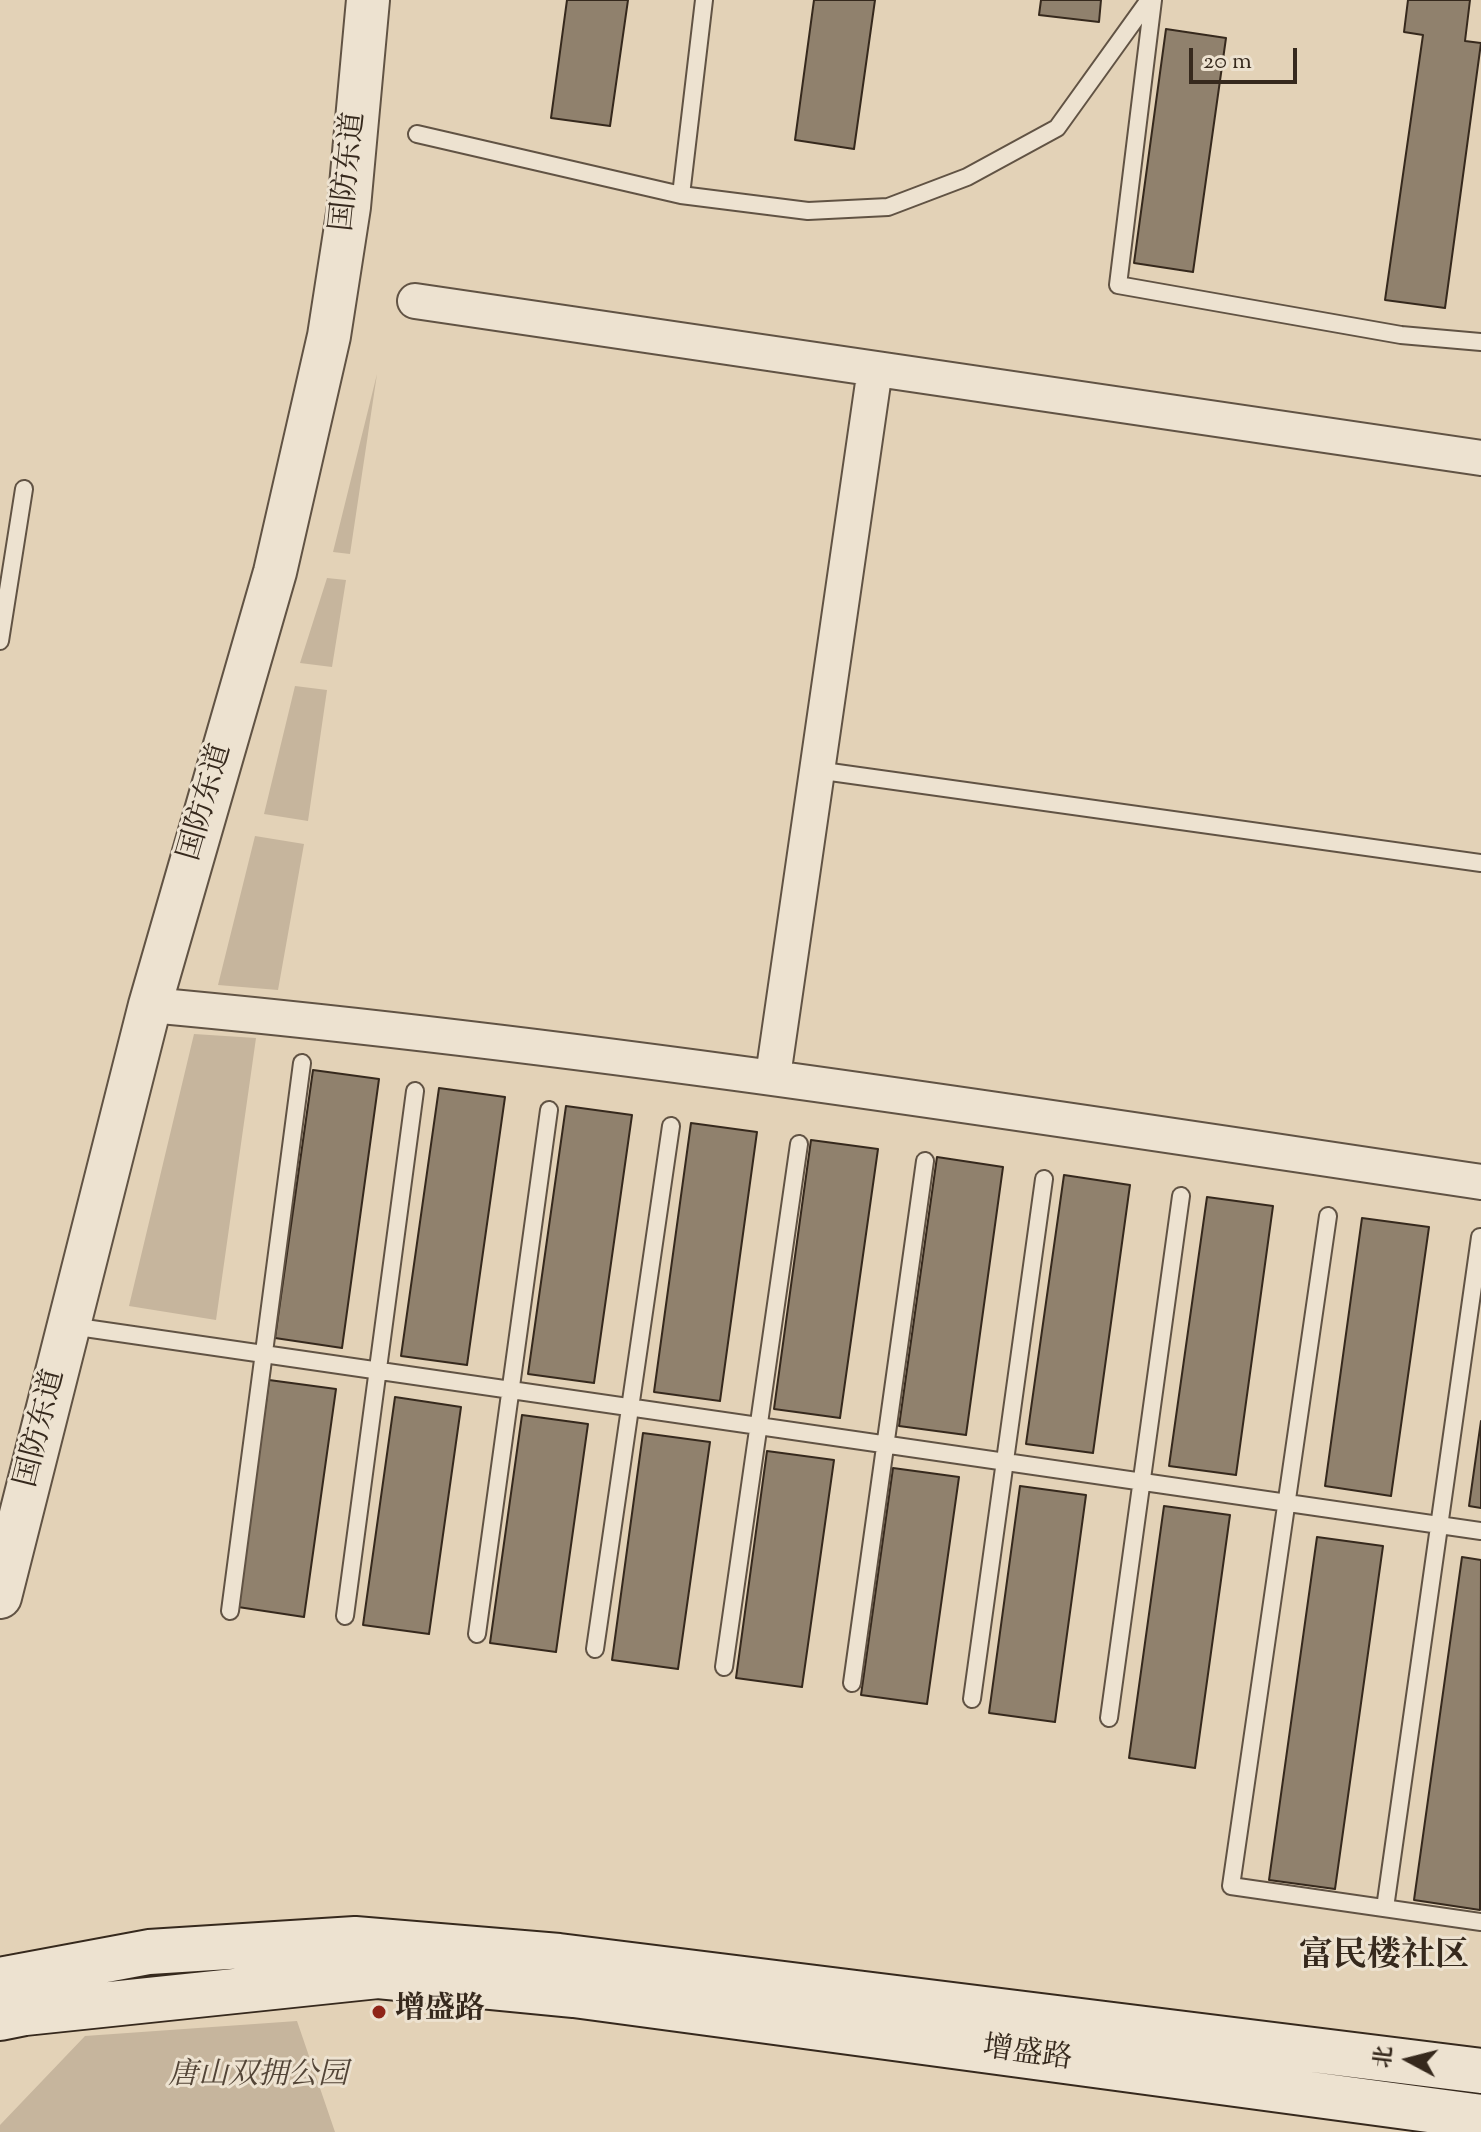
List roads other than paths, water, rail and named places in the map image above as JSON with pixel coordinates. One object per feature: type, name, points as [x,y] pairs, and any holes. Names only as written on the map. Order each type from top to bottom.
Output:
[{"type":"main road","name":"增盛路","points":[[0,1980],[149,1952],[355,1939],[559,1956],[1481,2071]]},
{"type":"main road","name":"增盛路","points":[[0,2018],[378,1976],[574,1995],[1481,2117]]},
{"type":"street","name":"国防东道","points":[[0,1597],[150,1005],[275,572],[329,336],[349,207],[368,0]]},
{"type":"street","points":[[415,301],[1481,458]]},
{"type":"street","points":[[773,1076],[875,369]]},
{"type":"street","points":[[150,1005],[270,1016],[773,1076],[1481,1182]]},
{"type":"lane","points":[[681,195],[704,0]]},
{"type":"lane","points":[[417,134],[681,195],[808,211],[888,207],[967,177],[1057,128],[1151,0]]},
{"type":"lane","points":[[1151,0],[1118,285],[1401,335],[1481,342]]},
{"type":"lane","points":[[0,641],[24,489]]},
{"type":"lane","points":[[816,770],[1481,863]]},
{"type":"lane","points":[[230,1611],[302,1063]]},
{"type":"lane","points":[[345,1616],[415,1091]]},
{"type":"lane","points":[[477,1634],[549,1110]]},
{"type":"lane","points":[[595,1649],[671,1126]]},
{"type":"lane","points":[[724,1667],[799,1144]]},
{"type":"lane","points":[[852,1683],[925,1161]]},
{"type":"lane","points":[[972,1699],[1044,1179]]},
{"type":"lane","points":[[1109,1718],[1181,1196]]},
{"type":"lane","points":[[1328,1216],[1231,1886],[1481,1922]]},
{"type":"lane","points":[[1385,1908],[1480,1237]]},
{"type":"lane","points":[[70,1326],[1481,1531]]},
{"type":"place","name":"增盛路","points":[[379,2012]]},
{"type":"district","name":"富民楼社区","points":[[1384,1959]]},
{"type":"park label","name":"唐山双拥公园","points":[[258,2078]]}]
